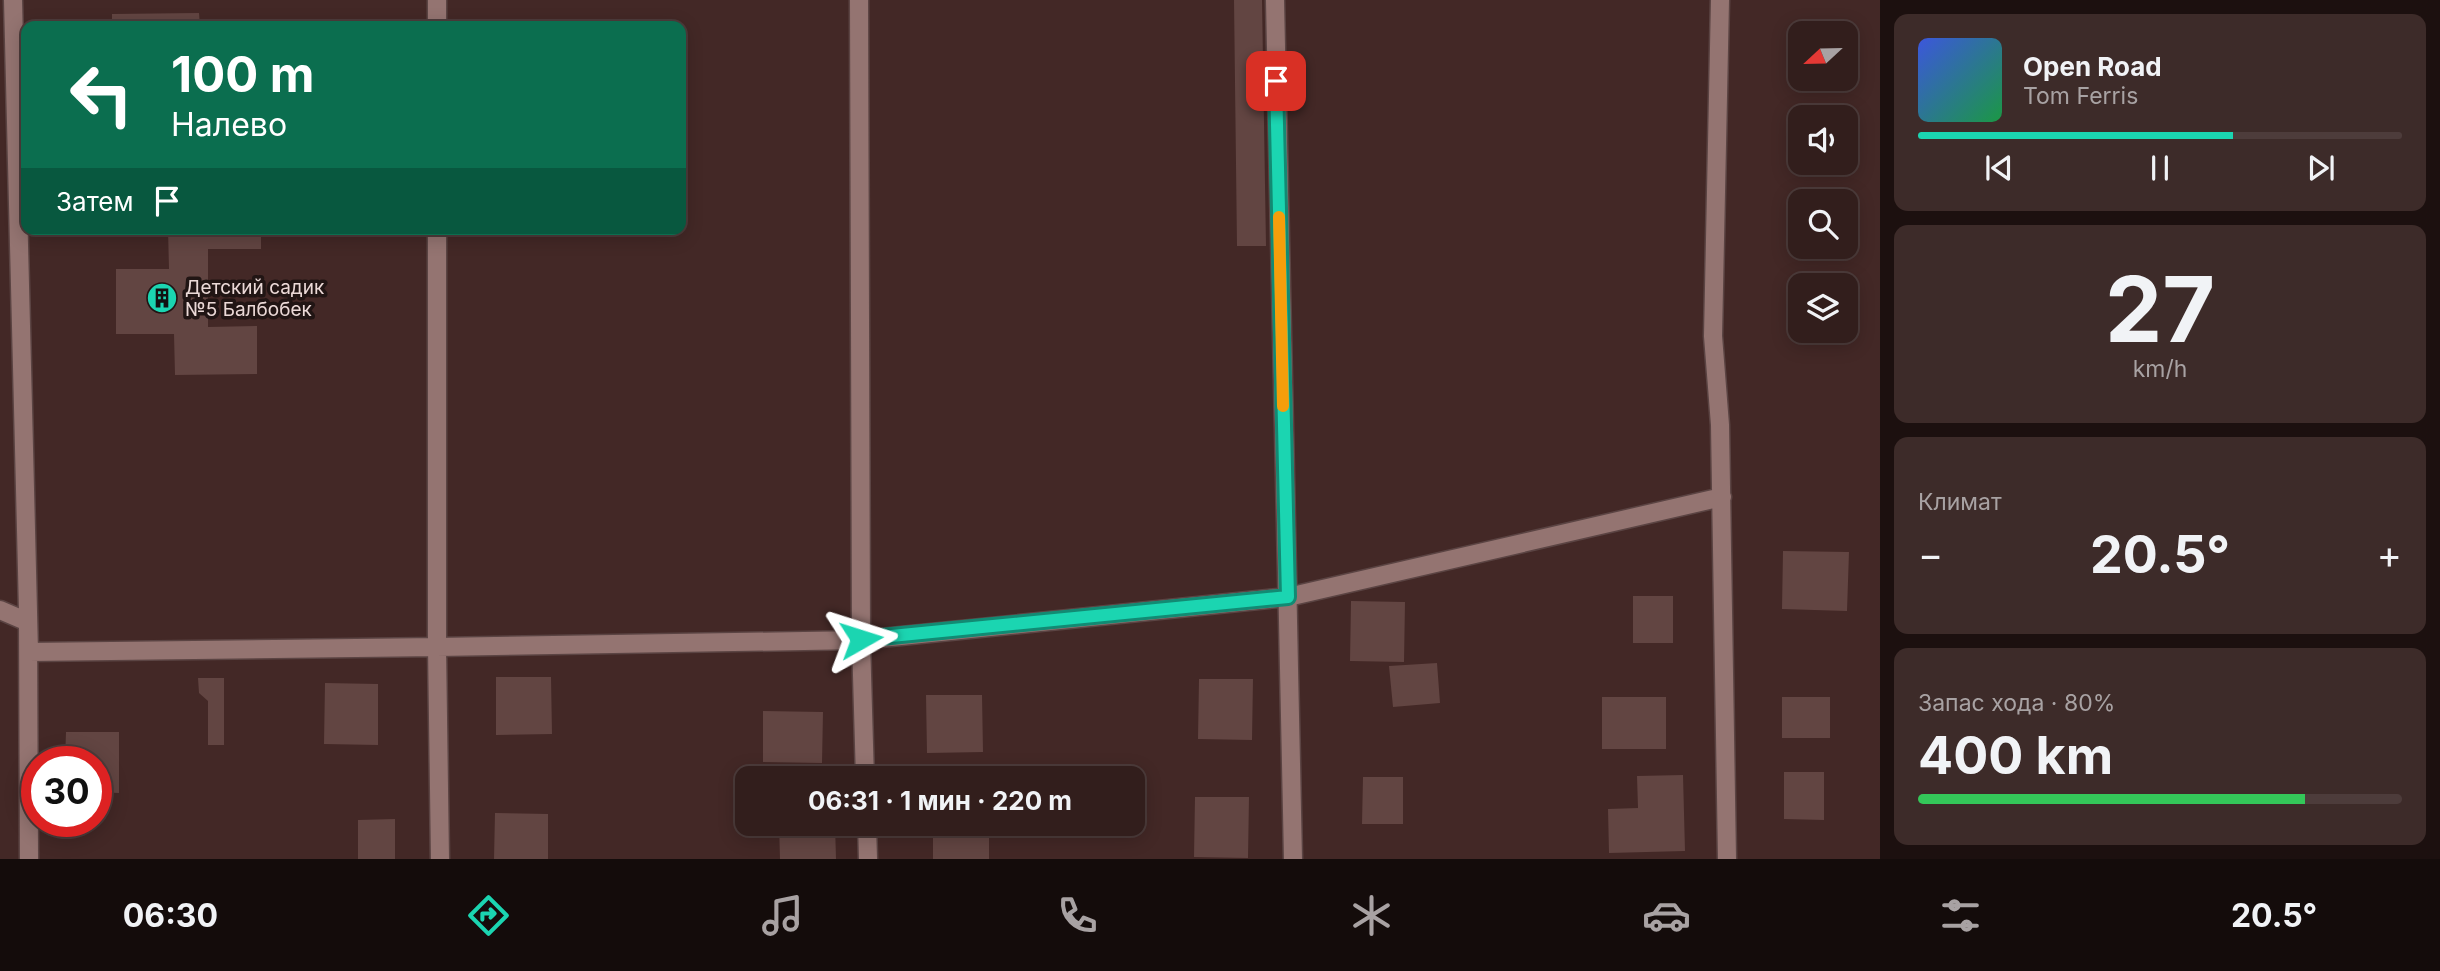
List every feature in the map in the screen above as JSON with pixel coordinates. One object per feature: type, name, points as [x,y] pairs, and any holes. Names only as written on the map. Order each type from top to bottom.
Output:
[{"type":"street","points":[[13,0],[29,652],[29,859]]},
{"type":"street","points":[[437,0],[437,21]]},
{"type":"street","points":[[859,0],[861,639],[865,766]]},
{"type":"street","points":[[1275,0],[1293,859]]},
{"type":"street","points":[[1720,0],[1713,335],[1722,498],[1727,859]]},
{"type":"street","points":[[437,235],[440,859]]},
{"type":"street","points":[[29,652],[861,639],[1288,597],[1722,498]]},
{"type":"street","points":[[0,610],[28,622],[29,652]]},
{"type":"street","points":[[867,836],[868,859]]},
{"type":"building","points":[[1234,0],[1262,0],[1266,246],[1237,246]]},
{"type":"building","points":[[199,13],[200,21],[112,21],[112,14]]},
{"type":"building","name":"Детский садик №5 Балбобек","points":[[168,235],[261,235],[261,249],[208,249],[208,327],[257,326],[257,374],[175,375],[174,334],[116,334],[116,269],[169,269]]},
{"type":"building","points":[[1783,551],[1849,552],[1847,611],[1782,609]]},
{"type":"building","points":[[1633,596],[1673,596],[1673,643],[1633,643]]},
{"type":"building","points":[[1351,601],[1405,602],[1404,662],[1350,661]]},
{"type":"building","points":[[1437,663],[1440,703],[1393,707],[1389,666]]},
{"type":"building","points":[[496,677],[551,677],[552,734],[496,735]]},
{"type":"building","points":[[198,678],[224,678],[224,745],[208,745],[208,701],[199,693]]},
{"type":"building","points":[[1199,679],[1253,679],[1252,740],[1198,739]]},
{"type":"building","points":[[325,683],[378,684],[378,745],[324,744]]},
{"type":"building","points":[[926,695],[982,695],[983,752],[927,753]]},
{"type":"building","points":[[1602,697],[1666,697],[1666,749],[1602,749]]},
{"type":"building","points":[[1782,697],[1830,697],[1830,738],[1782,738]]},
{"type":"building","points":[[763,711],[823,712],[822,763],[763,762]]},
{"type":"building","points":[[66,732],[119,732],[119,793],[112,793],[112,746],[66,746]]},
{"type":"building","points":[[1784,772],[1824,772],[1824,820],[1784,819]]},
{"type":"building","points":[[1683,775],[1685,851],[1609,853],[1608,809],[1638,808],[1637,776]]},
{"type":"building","points":[[1363,777],[1403,777],[1403,824],[1362,824]]},
{"type":"building","points":[[1195,797],[1249,797],[1248,858],[1194,857]]},
{"type":"building","points":[[495,813],[548,814],[548,859],[494,859]]},
{"type":"building","points":[[395,819],[395,859],[358,859],[358,820]]},
{"type":"building","points":[[779,836],[835,836],[836,859],[780,859]]},
{"type":"building","points":[[933,836],[989,836],[989,859],[933,859]]},
{"type":"slow traffic","points":[[1279,217],[1283,406]]},
{"type":"place","name":"Детский садик №5 Балбобек","points":[[162,298]]},
{"type":"route","points":[[861,639],[1288,597],[1276,81]]}]
